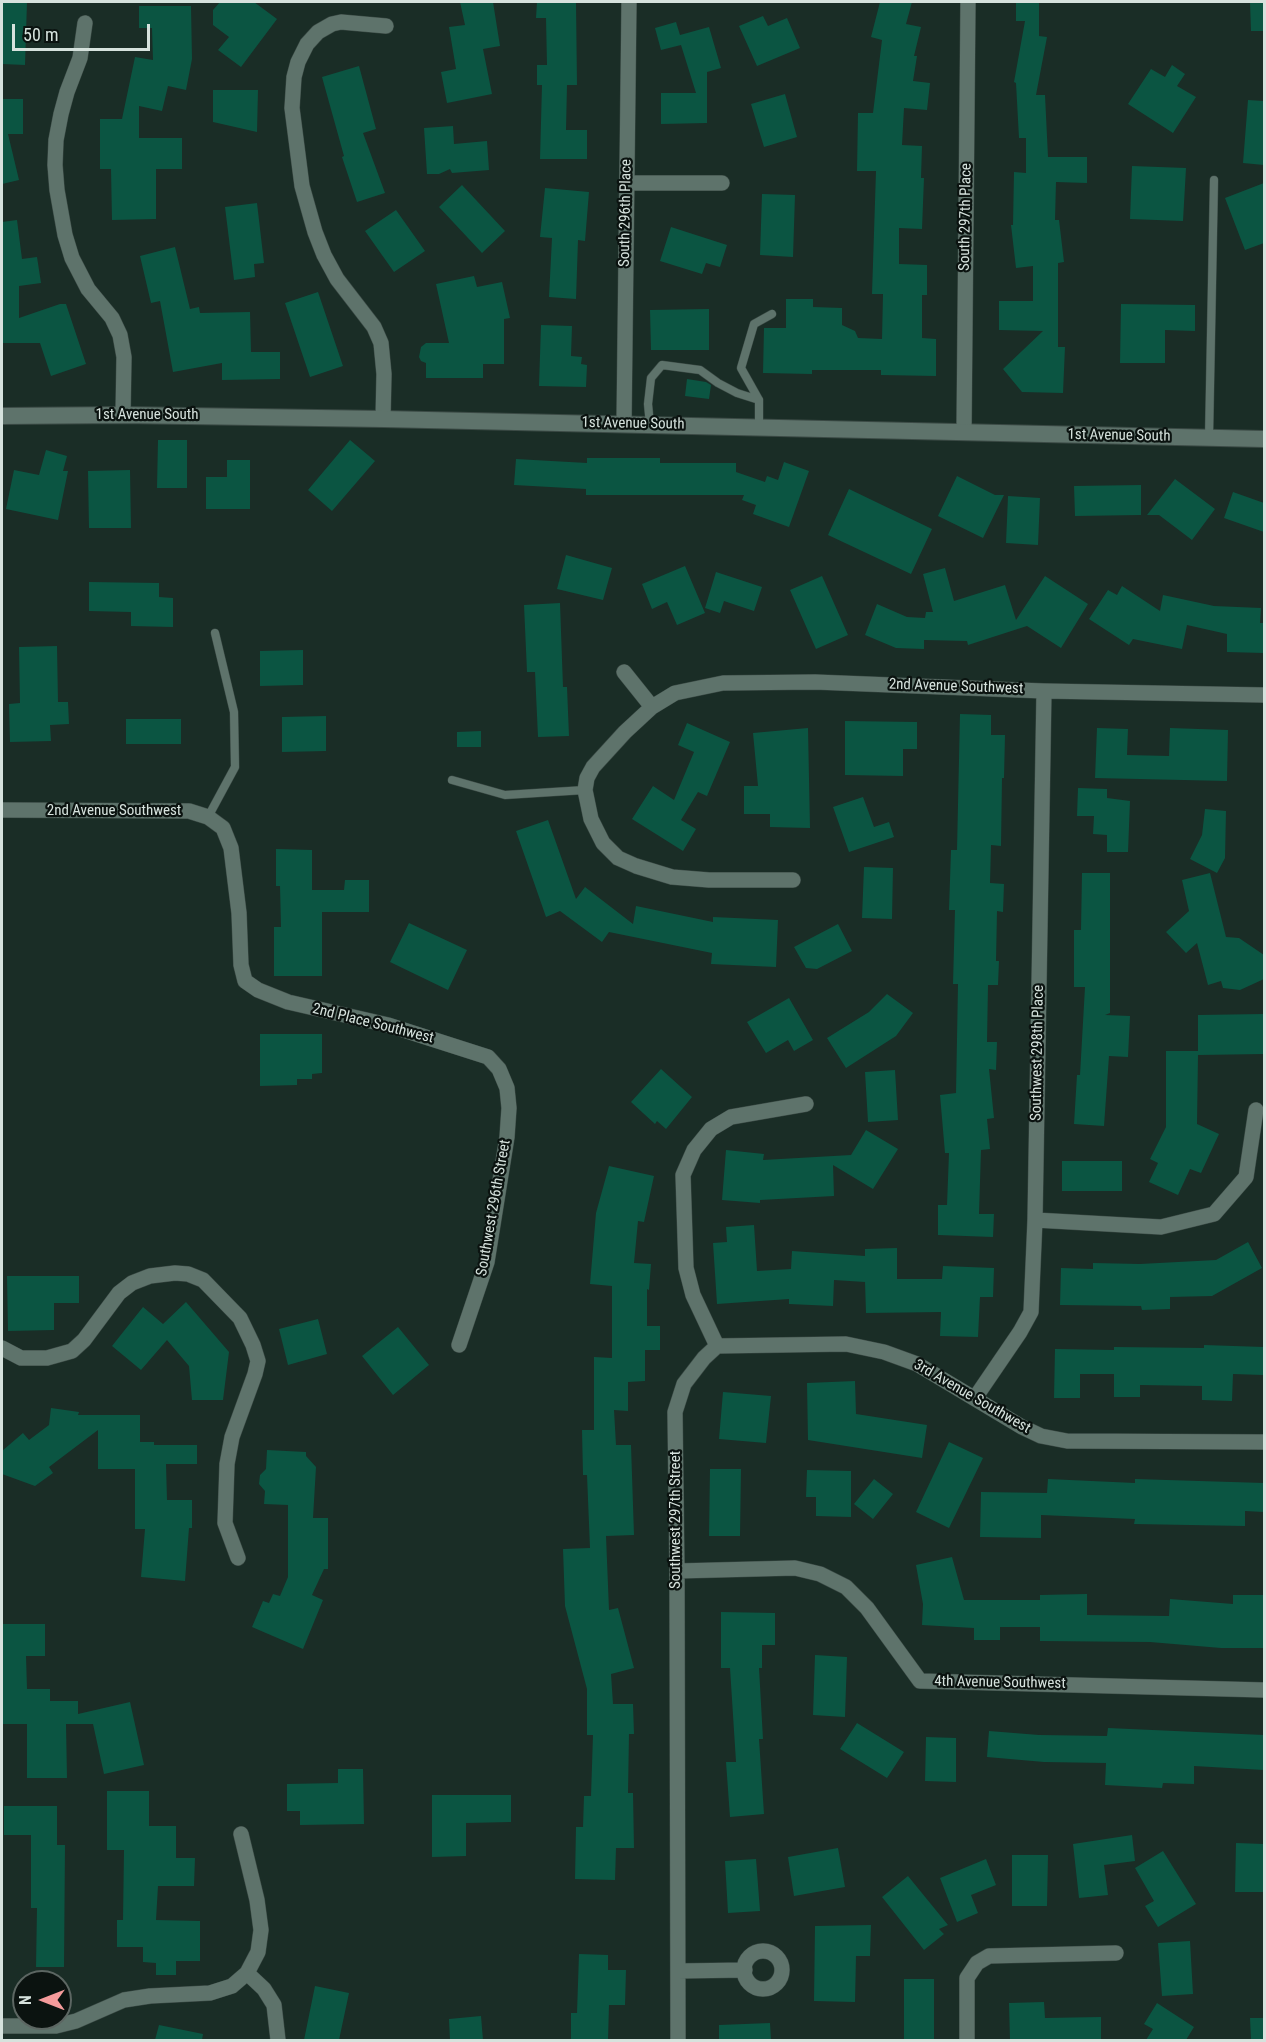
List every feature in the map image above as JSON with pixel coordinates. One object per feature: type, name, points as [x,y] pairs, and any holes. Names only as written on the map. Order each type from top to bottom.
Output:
[{"type":"street","name":"South 296th Place","points":[[624,424],[629,2]]},
{"type":"street","name":"South 297th Place","points":[[964,432],[968,2]]},
{"type":"street","points":[[383,418],[384,374],[381,344],[374,327],[337,279],[315,232],[302,186],[292,108],[294,77],[298,62],[307,44],[318,32],[341,22],[386,26]]},
{"type":"street","points":[[85,23],[80,58],[61,114],[55,165],[57,190],[63,227],[72,258],[88,288],[111,318],[120,335],[124,357],[123,415]]},
{"type":"street","points":[[626,183],[722,183]]},
{"type":"street","name":"1st Avenue South","points":[[2,416],[383,418],[1264,439]]},
{"type":"street","points":[[624,672],[652,707]]},
{"type":"street","name":"2nd Avenue Southwest","points":[[585,790],[585,784],[593,767],[609,748],[652,707],[675,693],[723,683],[815,682],[1044,691],[1264,695]]},
{"type":"street","name":"Southwest 298th Place","points":[[975,1398],[1031,1312],[1035,1220],[1044,691]]},
{"type":"street","points":[[585,790],[591,819],[603,843],[618,858],[636,866],[672,877],[793,880]]},
{"type":"street","name":"2nd Avenue Southwest","points":[[2,810],[189,811],[208,817],[222,828],[231,848],[236,876],[241,965],[245,981]]},
{"type":"street","name":"2nd Place Southwest","points":[[245,981],[258,990],[288,1002],[388,1025],[488,1057],[499,1069]]},
{"type":"street","name":"Southwest 296th Street","points":[[459,1345],[487,1262],[507,1137],[509,1108],[507,1088],[499,1069]]},
{"type":"street","points":[[717,1346],[693,1295],[686,1268],[683,1175],[694,1150],[711,1129],[731,1117],[806,1104]]},
{"type":"street","points":[[1035,1220],[1161,1227],[1214,1214],[1246,1177],[1256,1110]]},
{"type":"street","points":[[2,1348],[21,1358],[47,1358],[72,1351],[84,1341],[119,1293],[132,1283],[150,1276],[188,1274],[203,1280],[240,1318],[258,1361],[232,1437],[227,1464],[225,1523],[238,1558]]},
{"type":"street","name":"3rd Avenue Southwest","points":[[717,1346],[846,1344],[884,1352],[917,1364],[1022,1427],[1041,1436],[1067,1441],[1264,1442]]},
{"type":"street","name":"Southwest 297th Street","points":[[678,2040],[675,1412],[684,1384],[704,1358],[717,1346]]},
{"type":"street","name":"4th Avenue Southwest","points":[[677,1571],[795,1568],[820,1574],[846,1587],[867,1608],[920,1681],[1264,1690]]},
{"type":"street","points":[[2,2026],[56,2026],[76,2021],[124,2000],[150,1996],[210,1994],[232,1986],[246,1973],[258,1952],[261,1929],[257,1900],[241,1834]]},
{"type":"street","points":[[967,2040],[967,1978],[977,1963],[989,1956],[1116,1953]]},
{"type":"street","points":[[678,1971],[745,1971]]},
{"type":"street","points":[[246,1973],[264,1989],[274,2005],[278,2040]]},
{"type":"lane","points":[[1209,438],[1214,180]]},
{"type":"lane","points":[[759,427],[759,400],[741,368],[754,324],[772,314]]},
{"type":"lane","points":[[650,425],[648,404],[651,378],[662,365],[700,370],[737,393],[759,400]]},
{"type":"lane","points":[[208,817],[235,767],[234,712],[215,633]]},
{"type":"lane","points":[[452,780],[505,795],[585,790]]},
{"type":"building","points":[[2,2],[27,2],[25,65],[2,64]]},
{"type":"building","points":[[220,2],[254,2],[277,19],[241,67],[218,50],[229,37],[213,25],[213,10]]},
{"type":"building","points":[[460,2],[493,2],[500,46],[483,49],[492,94],[447,103],[441,72],[456,69],[449,27],[465,25]]},
{"type":"building","points":[[537,2],[576,2],[577,85],[567,85],[566,130],[587,130],[587,159],[540,159],[542,85],[537,85],[537,65],[547,65],[546,18],[536,18]]},
{"type":"building","points":[[880,2],[912,2],[906,24],[921,27],[914,56],[917,56],[913,81],[930,83],[927,110],[904,108],[902,145],[922,146],[921,178],[924,178],[922,229],[899,228],[899,264],[927,265],[927,295],[922,295],[922,338],[936,339],[936,376],[881,375],[881,370],[812,370],[812,374],[763,373],[764,328],[786,328],[786,299],[813,299],[813,307],[842,308],[842,325],[855,331],[858,338],[882,339],[883,294],[872,294],[876,171],[857,171],[858,113],[873,113],[882,40],[871,37]]},
{"type":"building","points":[[1016,2],[1039,2],[1039,36],[1047,37],[1036,95],[1045,95],[1048,157],[1087,157],[1087,183],[1056,182],[1055,220],[1059,220],[1064,262],[1058,263],[1058,347],[1065,347],[1063,393],[1022,392],[1003,369],[1043,331],[999,330],[999,301],[1033,301],[1033,266],[1016,268],[1011,225],[1013,225],[1014,172],[1026,173],[1026,138],[1019,138],[1016,83],[1014,82],[1025,21],[1016,21]]},
{"type":"building","points":[[1250,2],[1264,2],[1264,31],[1251,31]]},
{"type":"building","points":[[139,6],[191,6],[192,59],[186,90],[168,86],[162,111],[139,106],[139,138],[182,138],[182,169],[156,169],[156,219],[112,220],[111,169],[100,169],[100,119],[122,119],[135,57],[153,60],[152,28],[139,28]]},
{"type":"building","points":[[763,16],[768,26],[787,18],[800,48],[757,66],[739,26]]},
{"type":"building","points":[[676,22],[680,35],[709,27],[721,68],[707,72],[707,123],[661,124],[661,93],[696,93],[681,45],[661,50],[655,28]]},
{"type":"building","points":[[1172,65],[1185,74],[1177,86],[1196,97],[1173,133],[1128,104],[1151,69],[1165,77]]},
{"type":"building","points":[[359,66],[376,129],[363,133],[385,193],[357,202],[342,157],[344,156],[322,77]]},
{"type":"building","points":[[213,90],[258,90],[257,132],[213,122]]},
{"type":"building","points":[[785,94],[797,137],[764,147],[751,104]]},
{"type":"building","points":[[2,99],[23,99],[23,134],[8,134],[19,180],[2,184]]},
{"type":"building","points":[[1248,100],[1264,101],[1264,165],[1243,163]]},
{"type":"building","points":[[453,126],[454,144],[487,141],[489,170],[452,173],[450,169],[439,174],[427,174],[424,128]]},
{"type":"building","points":[[1132,166],[1186,168],[1183,221],[1130,219]]},
{"type":"building","points":[[1264,183],[1264,243],[1245,250],[1225,198]]},
{"type":"building","points":[[462,185],[505,231],[482,253],[439,207]]},
{"type":"building","points":[[545,188],[589,192],[585,241],[578,240],[576,299],[549,297],[552,238],[540,237]]},
{"type":"building","points":[[762,194],[795,195],[793,257],[760,255]]},
{"type":"building","points":[[257,203],[264,263],[254,264],[255,277],[234,280],[225,207]]},
{"type":"building","points":[[396,210],[425,251],[394,272],[365,231]]},
{"type":"building","points":[[17,220],[22,259],[37,257],[41,283],[19,286],[19,318],[66,304],[86,364],[51,376],[40,343],[2,343],[2,222]]},
{"type":"building","points":[[671,227],[727,245],[720,267],[706,263],[702,274],[660,261]]},
{"type":"building","points":[[175,247],[190,309],[199,307],[200,313],[250,312],[251,352],[280,352],[280,379],[222,380],[222,363],[173,372],[160,301],[151,303],[140,256]]},
{"type":"building","points":[[474,276],[477,287],[502,282],[510,318],[504,319],[504,364],[483,364],[483,378],[426,378],[426,363],[419,357],[421,347],[426,343],[449,343],[436,284]]},
{"type":"building","points":[[318,292],[343,366],[310,377],[285,303]]},
{"type":"building","points":[[1121,304],[1195,305],[1195,331],[1165,330],[1165,363],[1120,363]]},
{"type":"building","points":[[709,309],[709,350],[651,350],[650,310]]},
{"type":"building","points":[[541,325],[572,326],[571,356],[582,357],[581,364],[587,365],[586,387],[539,386]]},
{"type":"building","points":[[687,379],[711,385],[709,399],[685,396]]},
{"type":"building","points":[[158,440],[187,440],[187,488],[157,488]]},
{"type":"building","points":[[350,440],[375,461],[332,511],[308,490]]},
{"type":"building","points":[[46,450],[67,456],[63,471],[68,471],[58,520],[6,509],[14,470],[39,475]]},
{"type":"building","points":[[587,458],[660,458],[660,463],[736,463],[736,472],[765,482],[767,476],[778,480],[784,462],[809,471],[789,527],[753,514],[756,505],[742,500],[744,495],[586,495],[586,489],[514,485],[516,459],[587,463]]},
{"type":"building","points":[[227,460],[250,460],[250,509],[206,509],[206,477],[227,477]]},
{"type":"building","points":[[130,470],[131,528],[89,528],[88,471]]},
{"type":"building","points":[[957,476],[995,495],[1004,495],[983,538],[938,516]]},
{"type":"building","points":[[1175,479],[1215,509],[1192,540],[1159,515],[1147,515]]},
{"type":"building","points":[[1141,485],[1141,515],[1075,516],[1074,486]]},
{"type":"building","points":[[849,489],[932,529],[911,574],[828,535]]},
{"type":"building","points":[[1233,492],[1264,503],[1264,532],[1224,518]]},
{"type":"building","points":[[1008,496],[1040,498],[1038,545],[1006,543]]},
{"type":"building","points":[[566,555],[612,568],[603,600],[557,589]]},
{"type":"building","points":[[685,566],[705,613],[677,625],[667,602],[652,609],[642,584]]},
{"type":"building","points":[[945,568],[954,601],[1005,585],[1016,620],[1045,576],[1088,604],[1061,648],[1027,626],[968,645],[967,641],[924,640],[924,649],[896,648],[865,635],[877,604],[907,617],[925,618],[926,612],[933,612],[923,574]]},
{"type":"building","points":[[716,572],[762,587],[754,611],[724,601],[720,613],[705,608]]},
{"type":"building","points":[[822,576],[848,635],[816,649],[790,590]]},
{"type":"building","points":[[89,582],[159,583],[159,597],[173,598],[173,627],[131,626],[131,612],[89,611]]},
{"type":"building","points":[[1122,586],[1160,611],[1163,595],[1214,606],[1261,608],[1260,623],[1264,623],[1264,653],[1227,652],[1227,634],[1187,625],[1182,649],[1133,639],[1129,645],[1089,619],[1108,590],[1117,595]]},
{"type":"building","points":[[560,603],[563,687],[567,687],[569,736],[538,737],[535,672],[527,672],[524,605]]},
{"type":"building","points":[[57,646],[58,702],[68,702],[69,724],[50,725],[51,741],[10,742],[9,704],[20,703],[19,647]]},
{"type":"building","points":[[303,650],[303,685],[260,686],[260,651]]},
{"type":"building","points":[[960,714],[991,715],[991,735],[1005,735],[1001,846],[991,845],[990,883],[1004,884],[1003,912],[997,911],[998,985],[988,985],[987,1042],[997,1042],[996,1070],[989,1069],[994,1118],[987,1119],[990,1149],[981,1150],[979,1214],[994,1214],[993,1237],[938,1235],[938,1205],[947,1205],[949,1153],[945,1153],[940,1095],[956,1093],[958,984],[953,984],[955,910],[949,910],[951,850],[957,850]]},
{"type":"building","points":[[326,716],[326,751],[282,752],[282,717]]},
{"type":"building","points":[[126,719],[181,719],[181,744],[126,744]]},
{"type":"building","points":[[845,721],[917,722],[917,749],[903,749],[903,776],[845,775]]},
{"type":"building","points":[[687,723],[730,742],[707,796],[698,792],[681,820],[696,829],[683,851],[632,819],[653,786],[674,800],[694,752],[678,745]]},
{"type":"building","points":[[808,728],[810,828],[770,827],[770,814],[744,814],[744,786],[758,786],[753,733]]},
{"type":"building","points":[[1097,728],[1128,729],[1127,755],[1169,756],[1170,728],[1228,730],[1227,781],[1095,778]]},
{"type":"building","points":[[481,731],[481,747],[457,747],[457,732]]},
{"type":"building","points":[[1078,788],[1107,789],[1107,798],[1130,801],[1128,852],[1107,852],[1107,835],[1093,834],[1094,816],[1077,816]]},
{"type":"building","points":[[863,797],[874,827],[889,822],[894,837],[849,852],[833,807]]},
{"type":"building","points":[[1205,809],[1226,811],[1225,858],[1217,873],[1190,859],[1202,835]]},
{"type":"building","points":[[548,820],[576,899],[585,887],[633,924],[636,906],[713,922],[713,917],[778,920],[776,967],[711,964],[712,953],[609,932],[602,942],[560,911],[546,917],[516,831]]},
{"type":"building","points":[[276,849],[312,850],[312,890],[344,890],[345,880],[369,880],[369,912],[322,912],[322,976],[274,976],[274,927],[281,927],[280,886],[276,886]]},
{"type":"building","points":[[864,867],[893,868],[892,919],[862,918]]},
{"type":"building","points":[[1082,873],[1110,873],[1110,1013],[1105,1015],[1130,1016],[1128,1057],[1109,1056],[1104,1126],[1074,1124],[1077,1075],[1080,1075],[1085,987],[1074,987],[1074,930],[1081,930]]},
{"type":"building","points":[[1210,873],[1226,937],[1239,938],[1264,955],[1264,979],[1240,990],[1223,988],[1221,981],[1208,985],[1197,943],[1186,953],[1166,932],[1189,911],[1182,880]]},
{"type":"building","points":[[409,923],[467,950],[448,990],[390,962]]},
{"type":"building","points":[[838,924],[852,951],[817,969],[806,968],[794,947]]},
{"type":"building","points":[[887,994],[913,1013],[896,1036],[846,1068],[827,1038],[869,1012]]},
{"type":"building","points":[[789,998],[813,1040],[794,1051],[788,1040],[766,1053],[747,1022]]},
{"type":"building","points":[[1264,1014],[1264,1054],[1198,1055],[1197,1124],[1219,1134],[1201,1173],[1190,1169],[1178,1195],[1149,1182],[1158,1163],[1150,1159],[1166,1127],[1166,1051],[1198,1051],[1198,1015]]},
{"type":"building","points":[[260,1034],[322,1034],[322,1073],[312,1074],[312,1079],[297,1079],[297,1085],[260,1086]]},
{"type":"building","points":[[661,1069],[692,1097],[666,1129],[657,1121],[655,1124],[631,1102]]},
{"type":"building","points":[[895,1070],[898,1120],[868,1122],[865,1072]]},
{"type":"building","points":[[866,1130],[898,1149],[873,1189],[833,1165],[834,1196],[760,1200],[760,1203],[722,1200],[726,1150],[764,1154],[763,1160],[851,1155]]},
{"type":"building","points":[[1062,1161],[1122,1161],[1122,1191],[1062,1191]]},
{"type":"building","points":[[609,1166],[654,1176],[644,1222],[638,1221],[634,1263],[651,1264],[649,1290],[647,1289],[647,1326],[660,1326],[660,1350],[645,1350],[645,1381],[628,1382],[628,1411],[614,1410],[616,1445],[631,1445],[634,1535],[606,1536],[609,1610],[618,1608],[634,1668],[611,1674],[613,1704],[633,1704],[634,1734],[629,1734],[628,1793],[633,1793],[634,1848],[616,1848],[615,1880],[575,1879],[576,1827],[583,1827],[584,1796],[591,1796],[593,1735],[587,1735],[587,1689],[565,1606],[563,1549],[590,1548],[587,1475],[583,1475],[582,1430],[594,1430],[594,1357],[612,1358],[612,1286],[590,1284],[596,1213]]},
{"type":"building","points":[[754,1225],[757,1271],[791,1269],[792,1251],[865,1256],[865,1249],[897,1248],[897,1279],[942,1279],[943,1266],[994,1268],[993,1297],[980,1297],[978,1337],[940,1336],[941,1312],[866,1313],[865,1282],[834,1280],[833,1306],[789,1304],[789,1299],[717,1304],[713,1243],[727,1242],[726,1227]]},
{"type":"building","points":[[1248,1242],[1262,1268],[1212,1296],[1170,1297],[1170,1309],[1142,1310],[1141,1306],[1060,1305],[1061,1268],[1093,1269],[1093,1263],[1140,1264],[1216,1260]]},
{"type":"building","points":[[7,1276],[79,1276],[79,1303],[54,1303],[54,1330],[8,1331]]},
{"type":"building","points":[[186,1302],[229,1352],[223,1400],[192,1400],[189,1366],[167,1340],[141,1370],[112,1346],[143,1307],[163,1324]]},
{"type":"building","points":[[318,1319],[327,1354],[288,1365],[279,1329]]},
{"type":"building","points":[[398,1327],[429,1365],[393,1395],[362,1356]]},
{"type":"building","points":[[1204,1345],[1264,1347],[1263,1375],[1233,1374],[1232,1401],[1202,1400],[1202,1386],[1140,1385],[1140,1397],[1114,1397],[1114,1374],[1080,1374],[1080,1398],[1054,1398],[1055,1349],[1204,1348]]},
{"type":"building","points":[[855,1381],[856,1414],[927,1425],[922,1458],[808,1440],[807,1383]]},
{"type":"building","points":[[723,1392],[771,1396],[766,1443],[719,1439]]},
{"type":"building","points":[[51,1408],[79,1412],[78,1415],[140,1415],[140,1442],[154,1442],[154,1445],[197,1445],[197,1464],[166,1464],[167,1500],[192,1500],[192,1528],[189,1528],[185,1581],[141,1577],[145,1529],[135,1529],[135,1469],[98,1469],[98,1430],[49,1467],[53,1473],[35,1486],[2,1474],[2,1451],[23,1433],[29,1440],[49,1425]]},
{"type":"building","points":[[949,1442],[983,1458],[949,1528],[916,1512]]},
{"type":"building","points":[[267,1450],[306,1452],[306,1456],[316,1467],[313,1518],[328,1518],[328,1569],[324,1569],[312,1595],[323,1600],[303,1649],[252,1627],[263,1601],[269,1603],[273,1594],[280,1596],[288,1577],[288,1505],[264,1504],[265,1491],[259,1484],[260,1475],[266,1469]]},
{"type":"building","points":[[710,1469],[741,1469],[740,1536],[709,1536]]},
{"type":"building","points":[[807,1470],[851,1471],[851,1517],[816,1516],[816,1497],[806,1497]]},
{"type":"building","points":[[874,1479],[893,1494],[873,1519],[854,1504]]},
{"type":"building","points":[[1048,1479],[1135,1483],[1135,1479],[1264,1483],[1264,1512],[1245,1511],[1245,1526],[1134,1524],[1135,1519],[1041,1515],[1041,1538],[980,1537],[981,1492],[1047,1493]]},
{"type":"building","points":[[952,1557],[964,1600],[1040,1600],[1040,1595],[1087,1594],[1087,1615],[1169,1616],[1170,1599],[1233,1604],[1233,1595],[1264,1595],[1264,1648],[1221,1648],[1150,1642],[1040,1641],[1040,1627],[1000,1627],[1000,1640],[974,1640],[974,1628],[922,1625],[923,1604],[916,1565]]},
{"type":"building","points":[[721,1612],[775,1613],[775,1645],[762,1645],[762,1668],[759,1668],[763,1739],[759,1739],[764,1814],[730,1817],[726,1762],[736,1762],[730,1668],[721,1668]]},
{"type":"building","points":[[2,1624],[45,1624],[45,1656],[26,1656],[27,1689],[50,1689],[50,1701],[78,1701],[78,1714],[130,1702],[144,1765],[104,1774],[93,1724],[66,1724],[67,1778],[27,1778],[27,1724],[3,1724]]},
{"type":"building","points":[[815,1655],[847,1657],[845,1717],[813,1715]]},
{"type":"building","points":[[857,1723],[904,1752],[887,1778],[840,1749]]},
{"type":"building","points":[[1108,1728],[1264,1735],[1264,1770],[1194,1766],[1194,1784],[1163,1783],[1162,1788],[1105,1785],[1106,1763],[1044,1762],[987,1757],[989,1731],[1039,1735],[1107,1736]]},
{"type":"building","points":[[926,1737],[956,1738],[956,1782],[925,1781]]},
{"type":"building","points":[[338,1769],[363,1769],[364,1824],[300,1825],[300,1811],[287,1811],[287,1784],[338,1783]]},
{"type":"building","points":[[107,1791],[149,1791],[149,1826],[176,1826],[176,1858],[195,1858],[194,1886],[158,1886],[156,1920],[200,1921],[200,1961],[176,1961],[176,1975],[156,1975],[156,1963],[143,1962],[143,1947],[117,1947],[117,1920],[123,1920],[124,1850],[107,1850]]},
{"type":"building","points":[[432,1795],[511,1795],[511,1822],[466,1823],[466,1856],[432,1857]]},
{"type":"building","points":[[4,1806],[57,1806],[57,1845],[65,1845],[64,1967],[36,1967],[37,1908],[31,1908],[31,1835],[4,1835]]},
{"type":"building","points":[[1132,1835],[1135,1861],[1104,1865],[1108,1895],[1079,1898],[1073,1844]]},
{"type":"building","points":[[1236,1843],[1264,1844],[1264,1892],[1235,1892]]},
{"type":"building","points":[[838,1848],[845,1887],[794,1896],[788,1857]]},
{"type":"building","points":[[1163,1851],[1196,1904],[1158,1927],[1145,1906],[1154,1901],[1135,1868]]},
{"type":"building","points":[[1012,1855],[1048,1855],[1047,1906],[1012,1906]]},
{"type":"building","points":[[756,1859],[760,1911],[728,1913],[725,1861]]},
{"type":"building","points":[[986,1859],[996,1885],[971,1895],[978,1913],[957,1922],[940,1878]]},
{"type":"building","points":[[908,1876],[948,1925],[939,1929],[944,1934],[924,1950],[882,1897]]},
{"type":"building","points":[[871,1925],[870,1956],[856,1956],[855,2002],[814,2001],[815,1926]]},
{"type":"building","points":[[1190,1941],[1193,1994],[1162,1996],[1158,1943]]},
{"type":"building","points":[[579,1954],[608,1955],[608,1970],[626,1970],[625,2005],[609,2005],[608,2040],[571,2040],[571,2013],[577,2013]]},
{"type":"building","points":[[904,1979],[934,1979],[934,2040],[904,2040]]},
{"type":"building","points":[[315,1986],[349,1993],[339,2040],[304,2040]]},
{"type":"building","points":[[1044,2002],[1045,2018],[1101,2017],[1101,2040],[1010,2040],[1009,2003]]},
{"type":"building","points":[[1157,2003],[1194,2027],[1186,2040],[1146,2040],[1153,2029],[1144,2024]]},
{"type":"building","points":[[481,2016],[483,2040],[450,2040],[449,2019]]},
{"type":"building","points":[[1250,2018],[1264,2018],[1264,2040],[1251,2040]]},
{"type":"building","points":[[770,2023],[771,2040],[719,2040],[719,2025]]},
{"type":"building","points":[[159,2025],[203,2034],[202,2040],[155,2040]]}]
